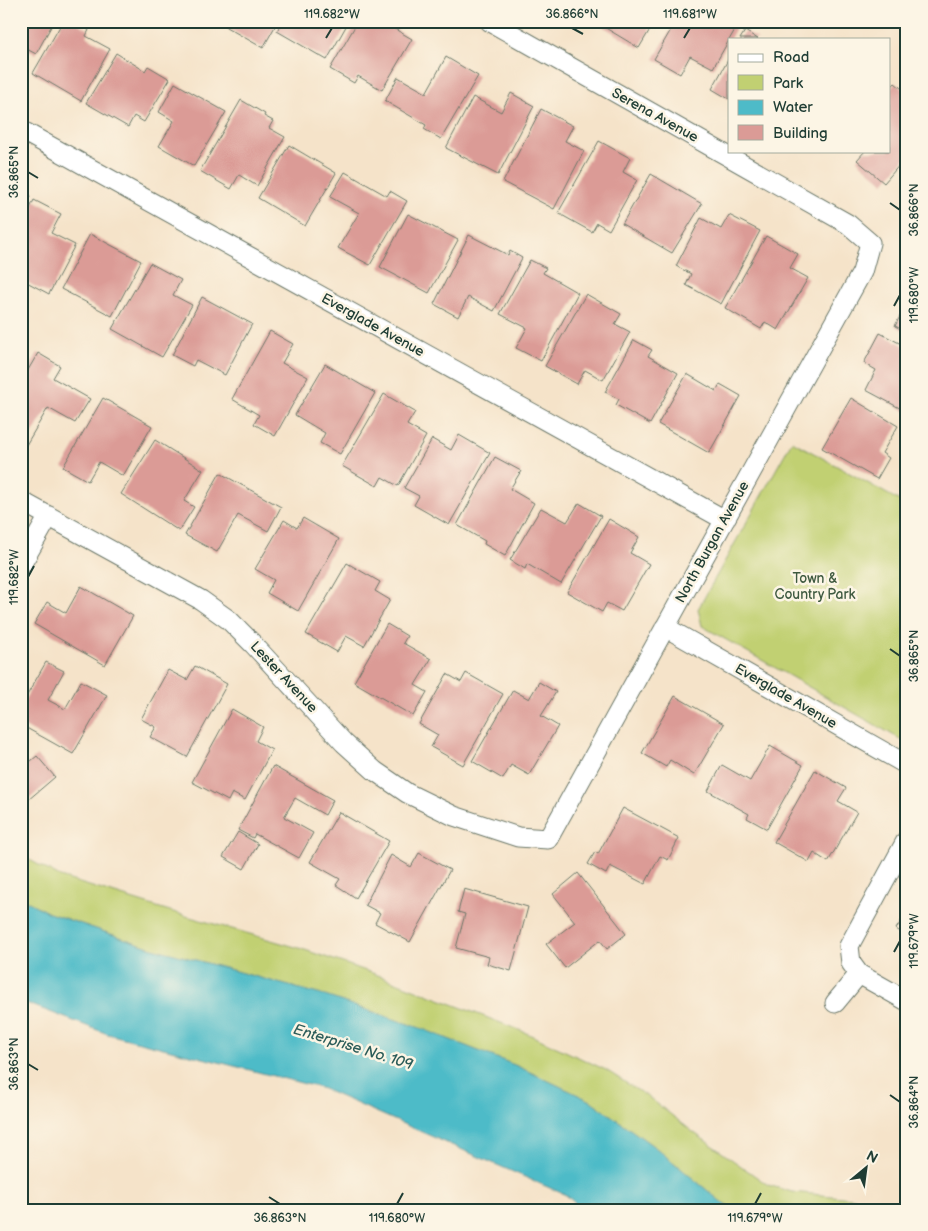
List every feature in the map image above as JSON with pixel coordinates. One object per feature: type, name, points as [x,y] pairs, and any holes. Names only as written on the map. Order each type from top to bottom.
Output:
[{"type":"street","name":"Serena Avenue","points":[[489,21],[848,224],[870,243]]},
{"type":"street","name":"Everglade Avenue","points":[[21,130],[725,520]]},
{"type":"street","name":"North Burgan Avenue","points":[[548,839],[862,272],[870,243]]},
{"type":"street","name":"Lester Avenue","points":[[21,501],[201,600],[229,620],[344,743],[375,771],[407,793],[454,816],[518,837],[548,839]]},
{"type":"street","points":[[21,565],[49,516]]},
{"type":"street","name":"Everglade Avenue","points":[[665,628],[907,765]]},
{"type":"street","points":[[907,839],[849,946],[851,963],[859,974],[907,1001]]},
{"type":"street","points":[[835,1003],[859,974]]},
{"type":"green space","name":"Town & Country Park","points":[[792,441],[907,505],[907,743],[702,626],[698,609]]},
{"type":"green space","points":[[21,855],[60,877],[186,916],[299,948],[375,974],[524,1032],[606,1070],[651,1099],[693,1132],[768,1185],[792,1192],[881,1201],[907,1210],[734,1210],[725,1205],[656,1148],[591,1101],[517,1066],[420,1028],[325,996],[149,947],[49,913],[21,898]]},
{"type":"water","name":"Enterprise No. 109","points":[[21,898],[49,913],[149,947],[325,996],[420,1028],[517,1066],[591,1101],[656,1148],[725,1205],[734,1210],[583,1210],[566,1195],[321,1088],[108,1034],[21,1001]]},
{"type":"building","points":[[21,21],[54,21],[36,54],[21,46]]},
{"type":"building","points":[[63,21],[74,21],[89,30],[86,36],[110,49],[81,101],[33,73]]},
{"type":"building","points":[[229,21],[278,21],[263,48],[226,27]]},
{"type":"building","points":[[282,21],[349,21],[327,60],[277,31]]},
{"type":"building","points":[[358,21],[381,21],[412,39],[382,90],[358,76],[354,83],[330,69]]},
{"type":"building","points":[[594,21],[655,21],[639,48]]},
{"type":"building","points":[[676,21],[740,21],[730,38],[728,38],[728,42],[713,68],[690,56],[680,74],[654,59]]},
{"type":"building","points":[[745,31],[756,38],[741,38]]},
{"type":"building","points":[[116,53],[145,71],[148,66],[170,79],[144,122],[134,116],[128,127],[86,103]]},
{"type":"building","points":[[446,57],[478,76],[441,139],[424,129],[426,125],[385,101],[398,77],[426,93]]},
{"type":"building","points":[[728,60],[728,98],[712,89]]},
{"type":"building","points":[[175,83],[226,112],[194,166],[159,146],[174,121],[159,112]]},
{"type":"building","points":[[895,83],[907,93],[907,156],[884,183],[857,160],[864,152],[890,152],[890,88]]},
{"type":"building","points":[[511,93],[534,106],[498,175],[446,148],[473,97],[501,112]]},
{"type":"building","points":[[241,100],[265,114],[264,116],[273,121],[269,128],[285,137],[257,186],[239,175],[231,189],[200,171]]},
{"type":"building","points":[[541,109],[573,126],[565,141],[584,151],[554,209],[503,182]]},
{"type":"building","points":[[599,141],[630,158],[623,172],[637,180],[609,230],[597,223],[592,232],[558,213]]},
{"type":"building","points":[[289,145],[336,173],[305,226],[258,198]]},
{"type":"building","points":[[345,172],[387,196],[390,191],[407,201],[370,265],[338,248],[359,213],[330,197]]},
{"type":"building","points":[[651,174],[702,204],[672,253],[622,224]]},
{"type":"building","points":[[21,191],[31,196],[21,213]]},
{"type":"building","points":[[34,200],[61,214],[51,233],[75,245],[49,294],[21,279],[21,226]]},
{"type":"building","points":[[408,214],[458,240],[429,293],[380,267]]},
{"type":"building","points":[[729,215],[760,231],[721,304],[686,285],[691,274],[676,266],[701,218],[721,229]]},
{"type":"building","points":[[90,234],[141,261],[112,316],[61,289]]},
{"type":"building","points":[[469,235],[508,255],[510,251],[522,258],[494,311],[468,297],[458,317],[434,304]]},
{"type":"building","points":[[766,236],[798,254],[790,268],[808,278],[778,330],[765,322],[761,329],[725,308]]},
{"type":"building","points":[[530,260],[546,268],[543,273],[578,293],[541,361],[516,348],[527,328],[500,314]]},
{"type":"building","points":[[150,263],[181,280],[173,295],[192,305],[162,357],[112,329]]},
{"type":"building","points":[[586,294],[621,314],[615,324],[630,332],[603,380],[585,370],[577,384],[545,366]]},
{"type":"building","points":[[202,297],[252,324],[225,375],[196,360],[193,366],[172,355]]},
{"type":"building","points":[[907,303],[907,332],[895,326]]},
{"type":"building","points":[[270,331],[293,344],[282,363],[308,377],[275,436],[254,424],[259,415],[232,399]]},
{"type":"building","points":[[880,333],[907,347],[907,412],[866,390],[876,370],[864,363]]},
{"type":"building","points":[[634,340],[652,350],[648,356],[678,373],[650,424],[616,405],[619,399],[605,392]]},
{"type":"building","points":[[38,353],[60,366],[53,378],[90,399],[75,423],[48,408],[26,445],[21,442],[21,382]]},
{"type":"building","points":[[325,364],[375,393],[340,454],[320,443],[325,433],[295,415]]},
{"type":"building","points":[[687,374],[716,391],[720,384],[741,396],[709,453],[658,424]]},
{"type":"building","points":[[384,394],[415,412],[407,425],[426,436],[398,486],[382,477],[377,486],[342,466]]},
{"type":"building","points":[[103,398],[152,426],[123,476],[99,462],[88,481],[63,467]]},
{"type":"building","points":[[851,398],[898,426],[882,453],[889,458],[877,479],[822,448]]},
{"type":"building","points":[[459,435],[490,453],[449,525],[414,505],[419,496],[404,488],[432,439],[451,450]]},
{"type":"building","points":[[155,440],[203,470],[184,501],[194,507],[179,531],[121,494]]},
{"type":"building","points":[[495,457],[521,471],[510,489],[534,503],[505,556],[484,544],[485,541],[457,525]]},
{"type":"building","points":[[220,473],[281,507],[268,531],[238,515],[217,552],[185,535]]},
{"type":"building","points":[[579,503],[601,516],[561,584],[527,564],[525,569],[510,560],[541,508],[567,522]]},
{"type":"building","points":[[303,518],[339,539],[298,611],[267,593],[274,580],[255,569],[284,520],[297,528]]},
{"type":"building","points":[[609,519],[639,537],[630,553],[649,564],[622,611],[607,603],[602,612],[567,592]]},
{"type":"building","points":[[347,563],[380,582],[375,591],[390,600],[364,646],[346,636],[337,652],[306,634]]},
{"type":"building","points":[[81,586],[133,616],[105,665],[34,624],[47,602],[66,613]]},
{"type":"building","points":[[387,624],[407,636],[403,643],[431,659],[415,685],[427,692],[413,716],[354,682]]},
{"type":"building","points":[[46,662],[64,671],[48,700],[65,709],[81,681],[107,695],[73,754],[21,725],[21,706]]},
{"type":"building","points":[[195,666],[227,684],[187,757],[150,737],[156,727],[141,719],[168,670],[187,680]]},
{"type":"building","points":[[466,673],[503,694],[463,765],[431,747],[438,735],[419,724],[447,674],[461,682]]},
{"type":"building","points":[[539,682],[556,692],[541,716],[558,726],[529,775],[511,765],[503,779],[472,761],[513,690],[529,699]]},
{"type":"building","points":[[675,696],[724,724],[694,775],[670,760],[666,767],[642,753]]},
{"type":"building","points":[[232,709],[263,727],[256,741],[272,750],[245,800],[232,793],[228,801],[192,782]]},
{"type":"building","points":[[770,746],[803,765],[767,829],[747,818],[749,814],[708,791],[722,765],[750,781]]},
{"type":"building","points":[[37,756],[55,777],[21,806],[21,769]]},
{"type":"building","points":[[273,766],[333,800],[325,815],[295,798],[284,817],[313,833],[299,858],[255,834],[253,838],[238,830]]},
{"type":"building","points":[[815,770],[846,788],[838,801],[857,812],[828,862],[814,853],[809,862],[774,842]]},
{"type":"building","points":[[623,808],[679,838],[668,860],[660,856],[645,884],[610,866],[606,874],[588,864],[595,852],[598,854]]},
{"type":"building","points":[[339,812],[389,841],[356,898],[336,885],[340,879],[310,862]]},
{"type":"building","points":[[238,832],[258,844],[244,869],[223,857]]},
{"type":"building","points":[[419,853],[450,870],[410,942],[375,923],[380,913],[365,905],[391,855],[411,867]]},
{"type":"building","points":[[578,873],[626,934],[607,949],[600,940],[565,968],[546,944],[575,922],[553,894]]},
{"type":"building","points":[[464,889],[528,907],[511,971],[487,964],[489,957],[456,948],[465,914],[458,912]]},
{"type":"building","points":[[907,912],[907,936],[896,929]]}]
